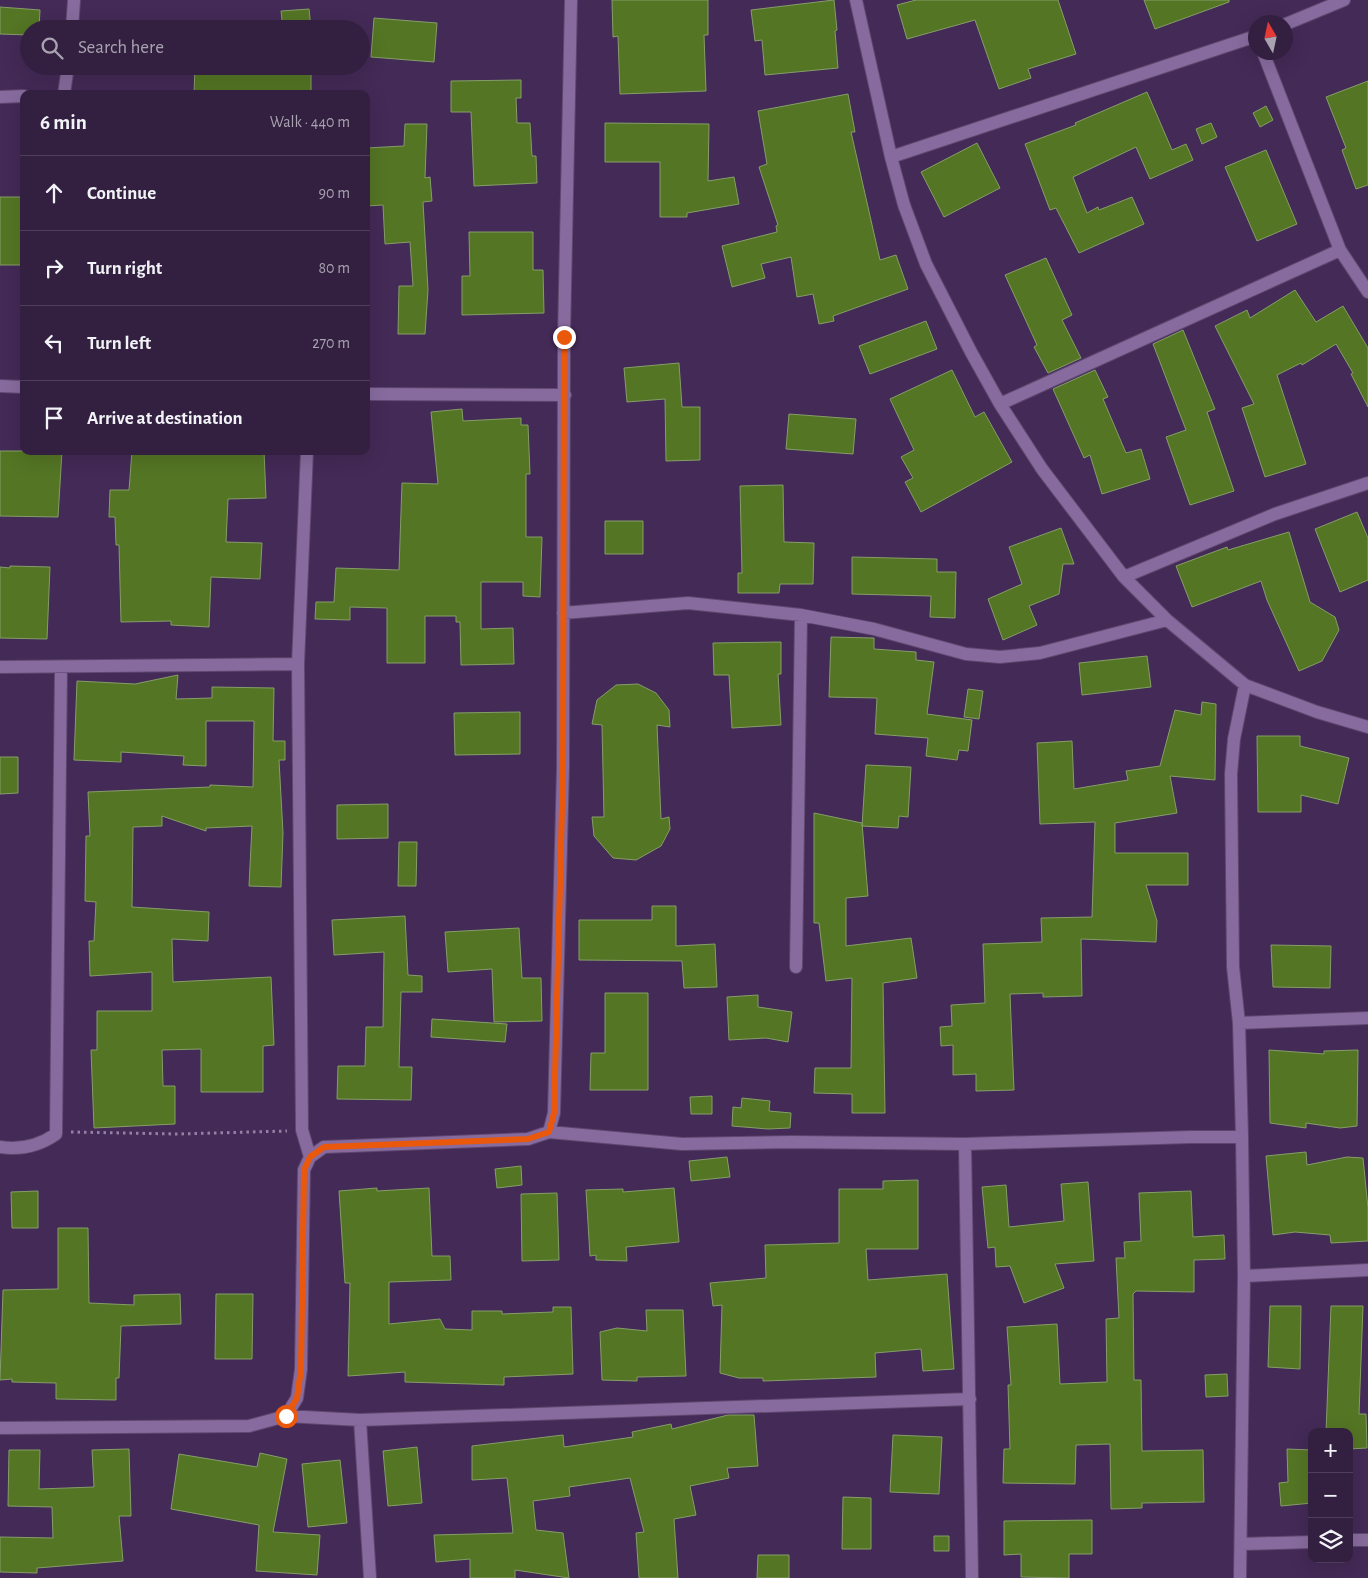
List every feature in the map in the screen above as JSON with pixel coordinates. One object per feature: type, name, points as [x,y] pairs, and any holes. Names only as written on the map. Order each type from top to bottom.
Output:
[{"type":"street","points":[[73,20],[74,0]]},
{"type":"street","points":[[549,1132],[554,1113],[563,768],[564,267],[571,0]]},
{"type":"street","points":[[856,0],[890,157],[904,205],[926,264],[1000,404],[1042,469],[1124,577],[1167,620],[1245,684],[1317,712],[1368,727]]},
{"type":"street","points":[[1293,21],[1344,0]]},
{"type":"street","points":[[890,157],[1248,39]]},
{"type":"street","points":[[1266,60],[1340,250],[1368,292]]},
{"type":"street","points":[[65,90],[67,75]]},
{"type":"street","points":[[0,97],[20,96]]},
{"type":"street","points":[[1000,404],[1340,250]]},
{"type":"street","points":[[0,386],[20,387]]},
{"type":"street","points":[[370,394],[565,395]]},
{"type":"street","points":[[307,455],[298,664],[302,1130],[310,1157]]},
{"type":"street","points":[[1124,577],[1275,514],[1368,483]]},
{"type":"street","points":[[563,613],[688,603],[801,615],[874,628],[966,654],[1000,657],[1040,654],[1167,620]]},
{"type":"street","points":[[796,967],[801,615]]},
{"type":"street","points":[[0,667],[298,664]]},
{"type":"street","points":[[0,1147],[15,1149],[36,1145],[56,1134],[61,667]]},
{"type":"street","points":[[1240,1578],[1244,1276],[1239,1023],[1233,967],[1231,774],[1234,739],[1245,684]]},
{"type":"street","points":[[1239,1023],[1368,1018]]},
{"type":"street","points":[[286,1416],[297,1398],[301,1369],[304,1170],[310,1157],[324,1147],[528,1139],[549,1132],[682,1144],[792,1142],[964,1144],[1181,1137],[1242,1138]]},
{"type":"street","points":[[964,1144],[972,1578]]},
{"type":"street","points":[[1244,1276],[1368,1270]]},
{"type":"street","points":[[0,1428],[249,1426],[286,1416],[360,1420],[970,1399]]},
{"type":"street","points":[[360,1420],[370,1578]]},
{"type":"street","points":[[1353,1540],[1368,1540]]},
{"type":"street","points":[[1241,1544],[1308,1542]]},
{"type":"path","points":[[56,1134],[94,1132],[177,1134],[302,1130]]},
{"type":"building","points":[[612,0],[708,0],[708,35],[704,35],[706,91],[620,94],[618,36],[613,37]]},
{"type":"building","points":[[834,0],[838,68],[765,75],[762,40],[755,41],[751,10]]},
{"type":"building","points":[[916,0],[1058,0],[1076,54],[1028,69],[1031,78],[999,89],[975,20],[907,39],[897,5]]},
{"type":"building","points":[[1144,0],[1229,0],[1229,2],[1155,29]]},
{"type":"building","points":[[0,7],[40,10],[39,20],[20,20],[20,35],[0,34]]},
{"type":"building","points":[[309,9],[310,20],[282,20],[281,11]]},
{"type":"building","points":[[374,18],[437,23],[434,62],[371,57]]},
{"type":"building","points":[[195,75],[311,75],[311,90],[194,90]]},
{"type":"building","points":[[521,80],[521,98],[516,98],[517,123],[530,123],[532,156],[536,156],[537,183],[474,186],[471,112],[451,112],[451,81]]},
{"type":"building","points":[[1368,81],[1368,185],[1356,189],[1342,150],[1346,148],[1326,97]]},
{"type":"building","points":[[1147,92],[1172,150],[1186,144],[1193,160],[1150,179],[1136,147],[1073,177],[1087,213],[1098,207],[1099,210],[1132,197],[1144,224],[1079,253],[1056,208],[1050,210],[1025,144],[1076,125],[1075,123]]},
{"type":"building","points":[[848,94],[855,132],[851,132],[880,260],[896,255],[908,289],[833,316],[834,321],[819,324],[813,294],[797,297],[791,257],[761,264],[765,278],[732,287],[722,246],[777,232],[776,226],[778,225],[759,167],[767,164],[758,111]]},
{"type":"building","points":[[1266,106],[1273,120],[1260,127],[1253,113]]},
{"type":"building","points":[[605,123],[709,124],[708,181],[734,177],[739,204],[687,213],[687,217],[660,217],[660,162],[605,162]]},
{"type":"building","points":[[1211,123],[1217,137],[1202,144],[1196,129]]},
{"type":"building","points":[[405,124],[427,124],[425,178],[430,177],[432,201],[423,202],[428,290],[425,334],[398,334],[399,286],[413,286],[410,242],[385,244],[383,205],[370,206],[370,148],[404,146]]},
{"type":"building","points":[[977,143],[1000,188],[944,217],[921,172]]},
{"type":"building","points":[[1266,150],[1297,224],[1257,241],[1225,167]]},
{"type":"building","points":[[0,197],[20,197],[20,265],[0,265]]},
{"type":"building","points":[[469,232],[533,232],[533,270],[543,270],[544,313],[462,315],[462,276],[470,276]]},
{"type":"building","points":[[1046,258],[1072,315],[1062,320],[1081,358],[1048,373],[1034,347],[1037,345],[1005,275]]},
{"type":"building","points":[[1295,290],[1316,322],[1343,306],[1368,348],[1368,407],[1351,374],[1353,373],[1336,344],[1302,365],[1301,363],[1277,375],[1306,464],[1265,477],[1242,408],[1254,404],[1215,326],[1247,310],[1250,318]]},
{"type":"building","points":[[926,321],[937,349],[870,374],[859,346]]},
{"type":"building","points":[[1183,330],[1215,409],[1207,412],[1234,491],[1190,505],[1166,437],[1186,430],[1153,344]]},
{"type":"building","points":[[679,363],[682,407],[700,407],[700,460],[666,461],[665,399],[627,402],[624,368]]},
{"type":"building","points":[[952,370],[975,417],[984,412],[1012,462],[921,512],[905,482],[913,478],[901,457],[914,450],[890,399]]},
{"type":"building","points":[[1095,370],[1108,397],[1103,399],[1126,453],[1141,449],[1150,479],[1102,494],[1090,455],[1084,458],[1053,389]]},
{"type":"building","points":[[462,409],[463,421],[521,418],[521,425],[528,425],[530,474],[526,474],[526,537],[542,537],[540,597],[523,596],[523,582],[481,582],[481,629],[513,628],[514,664],[461,665],[460,622],[456,622],[456,616],[425,616],[425,663],[387,663],[387,608],[350,607],[350,620],[315,619],[316,602],[334,602],[336,568],[399,570],[402,483],[438,484],[431,412]]},
{"type":"building","points":[[789,414],[856,419],[853,454],[786,449]]},
{"type":"building","points":[[0,451],[20,451],[20,455],[62,455],[58,517],[0,516]]},
{"type":"building","points":[[132,455],[264,455],[266,498],[228,499],[226,542],[262,543],[260,579],[211,577],[209,627],[171,625],[171,621],[121,622],[119,545],[116,545],[115,517],[109,517],[110,490],[129,490]]},
{"type":"building","points":[[783,485],[784,542],[814,543],[813,584],[780,584],[779,593],[738,593],[738,573],[742,573],[740,486]]},
{"type":"building","points":[[1357,512],[1368,538],[1368,580],[1340,592],[1315,529]]},
{"type":"building","points":[[605,521],[643,521],[643,554],[605,554]]},
{"type":"building","points":[[1061,528],[1074,564],[1063,564],[1059,594],[1029,606],[1037,625],[1003,640],[988,599],[1022,584],[1009,547]]},
{"type":"building","points":[[1289,532],[1310,602],[1335,617],[1339,630],[1322,661],[1299,671],[1267,600],[1261,581],[1192,607],[1176,566],[1227,547],[1228,550]]},
{"type":"building","points":[[852,557],[937,559],[937,572],[956,572],[955,618],[930,617],[931,596],[852,594]]},
{"type":"building","points":[[10,566],[50,567],[47,639],[0,638],[0,567],[10,568]]},
{"type":"building","points":[[831,637],[874,638],[874,649],[916,652],[916,660],[934,662],[927,714],[972,720],[968,751],[959,750],[957,760],[926,756],[928,738],[875,734],[877,698],[829,697]]},
{"type":"building","points":[[781,642],[781,674],[778,674],[781,725],[732,728],[729,675],[714,675],[713,643]]},
{"type":"building","points":[[1147,656],[1151,687],[1082,695],[1079,663]]},
{"type":"building","points":[[178,675],[176,699],[212,698],[212,687],[274,688],[273,741],[285,741],[285,760],[279,760],[283,833],[281,887],[249,886],[252,826],[206,828],[206,831],[162,816],[162,826],[133,827],[132,907],[209,912],[208,941],[172,939],[173,982],[271,977],[274,1045],[263,1046],[263,1092],[201,1092],[201,1049],[162,1050],[163,1086],[175,1086],[175,1124],[94,1128],[91,1050],[97,1050],[97,1011],[152,1011],[152,972],[90,976],[89,941],[94,941],[96,902],[85,901],[86,836],[90,836],[88,792],[210,787],[210,785],[253,787],[254,721],[206,721],[206,766],[183,765],[184,756],[121,752],[121,762],[74,760],[77,681],[135,684]]},
{"type":"building","points":[[638,684],[656,693],[669,710],[670,727],[657,725],[661,819],[669,817],[670,829],[661,846],[636,860],[613,858],[594,836],[592,817],[604,817],[602,725],[592,724],[597,700],[616,685]]},
{"type":"building","points":[[968,689],[983,691],[979,719],[964,717]]},
{"type":"building","points":[[1202,702],[1216,704],[1215,780],[1170,776],[1177,813],[1115,823],[1115,853],[1188,853],[1188,885],[1146,885],[1157,921],[1156,942],[1081,939],[1082,996],[1043,997],[1043,993],[1010,994],[1014,1090],[976,1091],[976,1074],[953,1075],[953,1045],[941,1046],[940,1027],[952,1026],[951,1005],[985,1003],[983,944],[1042,942],[1041,918],[1092,917],[1095,822],[1040,824],[1037,743],[1072,741],[1074,789],[1128,780],[1126,771],[1160,766],[1175,710],[1201,715]]},
{"type":"building","points":[[520,712],[520,754],[455,755],[454,713]]},
{"type":"building","points":[[1257,736],[1300,736],[1300,746],[1349,758],[1338,804],[1301,795],[1301,812],[1258,812]]},
{"type":"building","points":[[0,757],[18,757],[18,793],[0,794]]},
{"type":"building","points":[[866,765],[911,767],[908,817],[899,816],[898,828],[862,826]]},
{"type":"building","points":[[388,804],[388,838],[337,839],[337,805]]},
{"type":"building","points":[[814,813],[862,823],[868,896],[846,898],[846,946],[911,938],[917,978],[883,983],[885,1113],[852,1113],[852,1094],[814,1093],[815,1068],[851,1068],[852,978],[826,981],[819,923],[814,923]]},
{"type":"building","points":[[399,842],[417,842],[416,886],[398,886]]},
{"type":"building","points":[[652,906],[676,906],[676,946],[715,944],[717,987],[684,988],[682,961],[579,960],[579,920],[652,920]]},
{"type":"building","points":[[405,916],[408,975],[422,976],[422,992],[401,992],[399,1067],[412,1067],[411,1100],[337,1099],[338,1066],[365,1066],[366,1027],[383,1027],[384,952],[334,955],[332,920]]},
{"type":"building","points":[[519,928],[522,978],[541,978],[542,1021],[494,1022],[492,969],[448,972],[445,932]]},
{"type":"building","points":[[1271,945],[1331,946],[1330,988],[1273,987]]},
{"type":"building","points":[[605,993],[648,993],[648,1090],[590,1090],[591,1053],[605,1053]]},
{"type":"building","points":[[758,995],[758,1007],[792,1012],[788,1042],[766,1038],[729,1040],[727,997]]},
{"type":"building","points":[[432,1019],[507,1024],[505,1042],[431,1037]]},
{"type":"building","points":[[1269,1050],[1324,1054],[1324,1051],[1358,1050],[1357,1126],[1340,1128],[1306,1123],[1306,1128],[1270,1123]]},
{"type":"building","points":[[712,1096],[712,1114],[691,1114],[690,1097]]},
{"type":"building","points":[[742,1098],[770,1101],[769,1111],[791,1113],[790,1128],[768,1129],[732,1126],[733,1107],[741,1108]]},
{"type":"building","points":[[1306,1152],[1307,1165],[1347,1157],[1363,1158],[1368,1208],[1368,1241],[1331,1243],[1330,1235],[1295,1232],[1273,1235],[1266,1156]]},
{"type":"building","points":[[727,1157],[730,1177],[691,1181],[689,1161]]},
{"type":"building","points":[[521,1166],[522,1185],[497,1188],[495,1169]]},
{"type":"building","points":[[918,1180],[918,1249],[866,1249],[868,1280],[947,1274],[954,1369],[923,1371],[921,1349],[875,1353],[876,1377],[763,1381],[763,1378],[739,1378],[720,1373],[722,1305],[713,1306],[710,1283],[766,1278],[765,1245],[839,1243],[839,1189],[883,1189],[883,1181]]},
{"type":"building","points":[[1088,1182],[1094,1261],[1055,1264],[1064,1288],[1024,1303],[1010,1266],[996,1267],[995,1247],[988,1248],[982,1187],[1006,1185],[1009,1227],[1064,1221],[1061,1184]]},
{"type":"building","points":[[377,1188],[377,1191],[429,1188],[432,1256],[450,1256],[451,1280],[389,1282],[389,1324],[440,1319],[445,1329],[472,1330],[472,1311],[502,1311],[502,1314],[553,1312],[553,1307],[571,1307],[573,1374],[504,1377],[504,1385],[405,1382],[405,1372],[348,1376],[350,1283],[345,1283],[339,1191]]},
{"type":"building","points":[[674,1188],[679,1242],[626,1247],[627,1261],[596,1260],[596,1255],[590,1256],[586,1190],[623,1189],[623,1192]]},
{"type":"building","points":[[38,1191],[38,1228],[12,1228],[11,1192]]},
{"type":"building","points":[[1191,1191],[1193,1237],[1224,1235],[1225,1259],[1194,1260],[1194,1292],[1136,1291],[1133,1294],[1134,1380],[1141,1380],[1142,1451],[1203,1450],[1204,1502],[1142,1503],[1142,1508],[1111,1509],[1110,1444],[1076,1445],[1075,1484],[1003,1483],[1004,1449],[1010,1449],[1008,1385],[1011,1385],[1007,1327],[1057,1324],[1060,1384],[1107,1382],[1106,1319],[1119,1318],[1116,1258],[1125,1258],[1124,1242],[1141,1241],[1139,1193]]},
{"type":"building","points":[[557,1193],[559,1260],[522,1261],[521,1194]]},
{"type":"building","points":[[58,1228],[88,1228],[89,1303],[134,1305],[134,1295],[180,1294],[181,1324],[121,1326],[119,1378],[116,1378],[116,1400],[56,1399],[56,1383],[12,1382],[12,1379],[0,1380],[3,1290],[58,1289]]},
{"type":"building","points":[[216,1294],[253,1294],[252,1359],[215,1359]]},
{"type":"building","points":[[1270,1306],[1301,1306],[1300,1369],[1268,1367]]},
{"type":"building","points":[[1331,1306],[1363,1306],[1359,1414],[1366,1414],[1367,1448],[1353,1449],[1353,1428],[1326,1428]]},
{"type":"building","points":[[646,1310],[683,1310],[686,1376],[637,1377],[637,1381],[602,1380],[600,1332],[617,1328],[647,1331]]},
{"type":"building","points":[[1227,1374],[1228,1396],[1206,1397],[1205,1375]]},
{"type":"building","points":[[728,1415],[754,1415],[758,1466],[727,1468],[729,1478],[690,1486],[696,1515],[674,1519],[678,1578],[639,1578],[636,1533],[644,1532],[630,1478],[569,1487],[570,1496],[533,1501],[536,1530],[563,1533],[569,1578],[515,1570],[515,1578],[470,1578],[470,1559],[436,1562],[434,1535],[513,1533],[507,1478],[472,1480],[472,1446],[563,1435],[564,1447],[633,1437],[632,1432],[671,1424],[672,1429]]},
{"type":"building","points":[[893,1435],[942,1437],[939,1494],[890,1492]]},
{"type":"building","points":[[417,1447],[422,1503],[388,1506],[383,1451]]},
{"type":"building","points":[[129,1449],[131,1516],[119,1516],[123,1561],[37,1568],[37,1573],[0,1572],[0,1537],[53,1538],[52,1507],[8,1506],[9,1450],[40,1450],[39,1489],[94,1487],[92,1450]]},
{"type":"building","points":[[1287,1449],[1308,1450],[1308,1503],[1281,1506],[1279,1483],[1288,1482]]},
{"type":"building","points":[[260,1453],[287,1459],[273,1532],[320,1535],[317,1575],[256,1571],[259,1525],[171,1509],[179,1454],[257,1467]]},
{"type":"building","points":[[340,1460],[347,1523],[308,1527],[302,1464]]},
{"type":"building","points":[[843,1497],[871,1498],[871,1549],[842,1549]]},
{"type":"building","points":[[1092,1520],[1092,1554],[1069,1554],[1069,1578],[1021,1577],[1021,1554],[1004,1555],[1004,1521]]},
{"type":"building","points":[[934,1536],[949,1536],[949,1551],[934,1551]]},
{"type":"building","points":[[758,1555],[789,1555],[789,1578],[757,1578]]},
{"type":"route","points":[[286,1416],[297,1398],[301,1369],[304,1170],[310,1157],[324,1147],[528,1139],[549,1132],[554,1113],[563,768],[564,337]]}]
